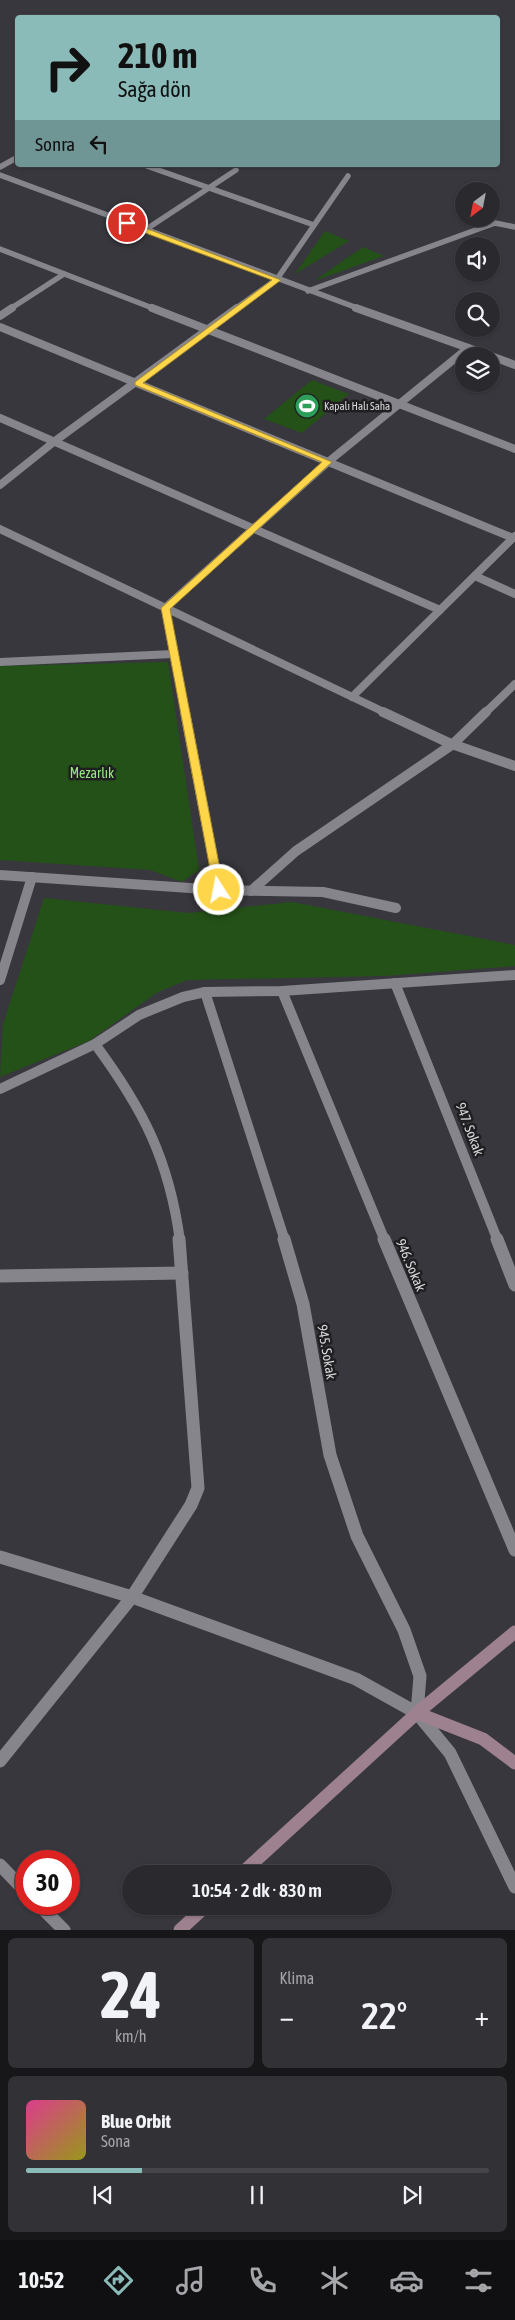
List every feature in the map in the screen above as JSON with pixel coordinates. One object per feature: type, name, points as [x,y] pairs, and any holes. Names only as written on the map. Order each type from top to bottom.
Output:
[{"type":"street","points":[[0,167],[15,159]]},
{"type":"street","points":[[150,167],[314,225]]},
{"type":"street","points":[[145,230],[236,170]]},
{"type":"street","points":[[0,175],[277,280],[465,347]]},
{"type":"street","points":[[0,484],[55,441],[277,280],[348,176]]},
{"type":"street","points":[[308,291],[496,223],[515,227]]},
{"type":"street","points":[[0,249],[515,450]]},
{"type":"street","points":[[0,316],[64,274]]},
{"type":"street","points":[[0,327],[514,537],[352,697]]},
{"type":"street","points":[[165,608],[328,462],[455,359]]},
{"type":"street","points":[[500,359],[515,365]]},
{"type":"street","points":[[0,418],[440,610]]},
{"type":"street","points":[[0,529],[453,744],[515,766]]},
{"type":"street","points":[[475,576],[515,594]]},
{"type":"street","points":[[165,608],[219,890]]},
{"type":"street","points":[[0,662],[173,654]]},
{"type":"street","points":[[251,891],[296,851],[453,744],[515,684]]},
{"type":"street","points":[[0,874],[219,890],[323,892],[396,908]]},
{"type":"street","points":[[0,980],[32,877]]},
{"type":"street","points":[[0,1089],[96,1044],[139,1016],[184,998],[205,992],[282,991],[515,975]]},
{"type":"street","name":"947. Sokak","points":[[394,983],[515,1285]]},
{"type":"street","name":"946. Sokak","points":[[282,991],[322,1091],[515,1550]]},
{"type":"street","name":"945. Sokak","points":[[205,992],[272,1193],[303,1304],[330,1455],[357,1536],[404,1630],[420,1676],[417,1713]]},
{"type":"street","points":[[0,1761],[132,1597],[191,1505],[198,1488],[182,1273],[176,1219],[168,1176],[152,1136],[113,1067],[96,1044]]},
{"type":"street","points":[[0,1276],[182,1273]]},
{"type":"street","points":[[0,1557],[132,1597],[356,1679],[417,1713],[483,1739],[515,1764]]},
{"type":"street","points":[[252,1865],[417,1713],[515,1632]]},
{"type":"street","points":[[417,1713],[450,1753],[515,1887]]},
{"type":"street","points":[[0,1865],[15,1881]]},
{"type":"street","points":[[49,1915],[64,1930]]},
{"type":"street","points":[[180,1930],[196,1915]]},
{"type":"green space","points":[[325,231],[349,241],[295,274]]},
{"type":"green space","points":[[363,247],[384,256],[314,281]]},
{"type":"green space","name":"Kapalı Halı Saha","points":[[312,380],[349,394],[302,433],[264,419]]},
{"type":"green space","name":"Mezarlık","points":[[168,662],[199,870],[182,882],[150,870],[0,860],[0,666]]},
{"type":"green space","points":[[44,898],[188,913],[292,902],[515,945],[515,966],[385,976],[188,980],[158,992],[89,1041],[0,1077],[3,1024]]},
{"type":"place","name":"Kapalı Halı Saha","points":[[307,406]]},
{"type":"route","points":[[127,223],[277,280],[137,383],[328,462],[165,608],[219,890]]}]
